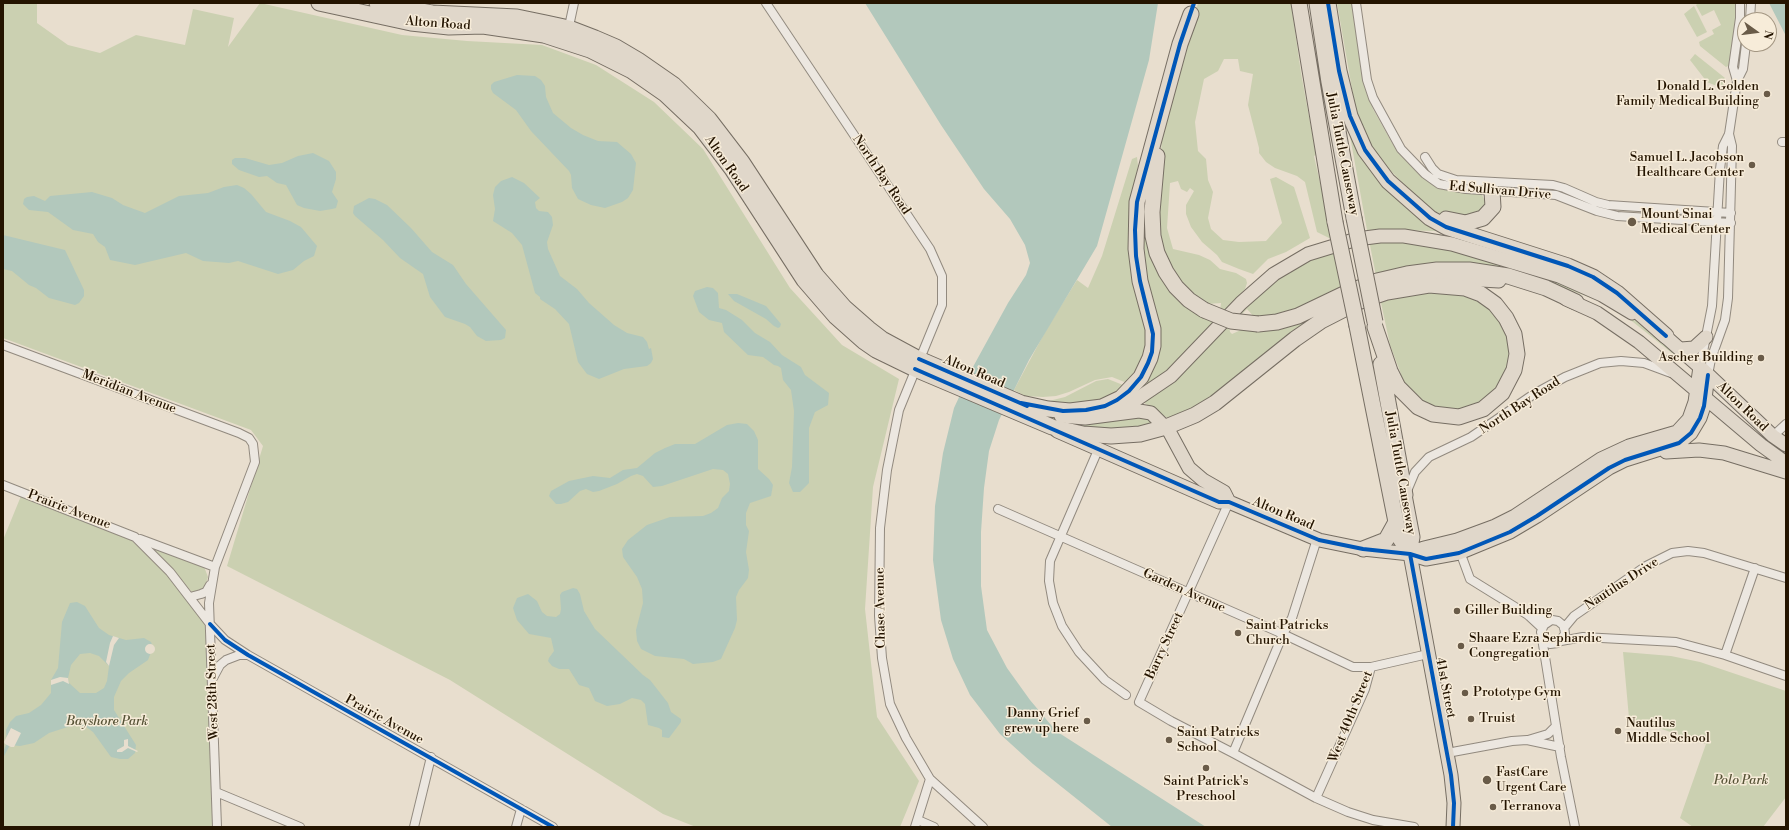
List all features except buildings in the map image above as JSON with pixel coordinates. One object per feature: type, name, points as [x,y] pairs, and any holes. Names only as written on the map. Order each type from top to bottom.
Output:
[{"type":"highway","name":"Alton Road","points":[[319,3],[414,12]]},
{"type":"highway","name":"Alton Road","points":[[377,3],[414,12],[449,27],[483,26],[567,34],[616,47],[646,65],[674,85],[709,119],[742,162],[816,275],[845,308],[882,339],[917,364],[1019,408],[1043,424]]},
{"type":"highway","name":"Julia Tuttle Causeway","points":[[1299,3],[1335,222],[1399,537],[1410,554]]},
{"type":"highway","name":"Julia Tuttle Causeway","points":[[1317,3],[1324,55],[1375,324],[1379,354],[1405,495]]},
{"type":"highway","points":[[1328,3],[1341,79],[1350,116],[1359,139],[1380,171],[1398,190],[1430,218],[1446,227],[1568,266],[1593,277],[1617,292],[1666,336]]},
{"type":"highway","points":[[1192,8],[1169,100],[1157,157],[1152,226],[1157,253],[1171,280],[1189,300],[1204,310],[1231,322],[1258,324],[1277,322],[1298,316],[1344,294],[1377,281],[1407,274],[1437,270],[1469,270],[1508,276],[1546,288],[1576,302]]},
{"type":"highway","points":[[1019,408],[1070,411],[1105,406],[1121,398],[1129,391],[1141,377],[1148,363],[1152,346],[1153,329],[1140,281],[1136,256],[1135,230],[1137,202],[1180,44],[1192,8]]},
{"type":"highway","points":[[1416,205],[1444,219],[1460,222],[1472,222],[1483,218],[1491,210],[1492,191]]},
{"type":"highway","points":[[1043,424],[1071,432],[1100,436],[1140,434],[1166,427],[1195,415],[1215,403],[1290,342],[1321,321],[1358,302],[1394,290],[1429,286],[1465,288],[1488,299],[1506,318],[1514,334],[1517,354],[1511,378],[1502,392],[1483,409],[1459,417],[1433,414],[1418,407],[1398,387],[1390,371],[1375,324]]},
{"type":"highway","points":[[1364,549],[1386,540],[1396,522]]},
{"type":"main road","name":"Alton Road","points":[[1065,416],[1101,412],[1124,405],[1143,396],[1171,376],[1253,291],[1274,274],[1300,257],[1318,250],[1362,238],[1392,236],[1431,240],[1545,271],[1602,295],[1666,336],[1773,436],[1786,445]]},
{"type":"main road","name":"Alton Road","points":[[1394,290],[1414,283],[1440,280],[1484,280],[1520,285],[1576,302],[1597,313],[1629,334],[1761,445],[1786,463]]},
{"type":"main road","points":[[1680,349],[1694,348],[1706,338]]},
{"type":"main road","points":[[1644,454],[1677,444],[1688,436],[1700,418],[1704,371]]},
{"type":"main road","points":[[1681,377],[1689,396],[1690,415]]},
{"type":"main road","name":"Alton Road","points":[[1043,424],[1068,437],[1218,502],[1229,502],[1331,544],[1410,554],[1426,559],[1458,546],[1479,533],[1515,516],[1607,455],[1628,446],[1660,438],[1680,430],[1701,394]]},
{"type":"main road","name":"Alton Road","points":[[1019,408],[1065,416],[1089,418],[1142,411],[1154,414],[1166,427],[1189,468],[1203,480],[1224,492],[1229,502]]},
{"type":"main road","points":[[1644,454],[1682,450],[1712,452],[1735,456],[1786,472]]},
{"type":"main road","name":"Alton Road","points":[[1458,546],[1480,546],[1510,532],[1537,516],[1598,474],[1625,460],[1644,454]]},
{"type":"main road","name":"Julia Tuttle Causeway","points":[[1405,495],[1413,537],[1410,554]]},
{"type":"main road","name":"41st Street","points":[[1410,554],[1453,791],[1453,827]]},
{"type":"street","points":[[567,34],[574,3]]},
{"type":"street","name":"North Bay Road","points":[[766,3],[930,249],[942,276],[942,305],[917,364]]},
{"type":"street","name":"Ed Sullivan Drive","points":[[1356,3],[1370,89],[1377,107],[1401,149],[1425,174],[1438,184],[1454,188],[1556,195],[1597,211],[1616,216],[1731,223]]},
{"type":"street","points":[[1737,48],[1733,67],[1737,81]]},
{"type":"street","points":[[1704,371],[1706,338],[1712,306],[1720,169],[1723,146],[1729,134],[1737,81],[1743,69],[1745,52]]},
{"type":"street","points":[[1704,371],[1711,359],[1727,310],[1731,223],[1732,146],[1729,134]]},
{"type":"street","name":"Ed Sullivan Drive","points":[[1426,157],[1432,168],[1438,174],[1456,180],[1553,186],[1564,188],[1596,202],[1608,204],[1731,213]]},
{"type":"street","name":"Meridian Avenue","points":[[3,345],[239,434],[248,438],[253,444]]},
{"type":"street","name":"North Bay Road","points":[[1405,495],[1415,472],[1426,459],[1475,435],[1534,394],[1565,377],[1600,363],[1625,361],[1644,363],[1681,377]]},
{"type":"street","name":"Chase Avenue","points":[[917,364],[899,410],[887,470],[880,528],[879,616],[882,658],[890,704],[906,738],[930,779],[983,827]]},
{"type":"street","points":[[1773,436],[1786,424]]},
{"type":"street","name":"West 28th Street","points":[[217,827],[209,603],[215,567],[254,462],[253,444]]},
{"type":"street","points":[[1098,450],[1050,561],[1049,581],[1053,603],[1062,626],[1079,652],[1105,680],[1126,695]]},
{"type":"street","name":"Prairie Avenue","points":[[3,485],[215,567]]},
{"type":"street","name":"Barry Street","points":[[1229,502],[1139,702],[1234,753]]},
{"type":"street","name":"Garden Avenue","points":[[998,509],[1283,634],[1352,667],[1371,666]]},
{"type":"street","name":"Prairie Avenue","points":[[135,537],[170,572],[210,624],[225,640],[248,655],[432,757],[553,827]]},
{"type":"street","points":[[1317,539],[1292,618],[1283,634],[1234,753],[1316,798],[1348,812],[1374,820],[1414,827]]},
{"type":"street","points":[[1458,546],[1470,579],[1528,616],[1542,628],[1545,660],[1575,827]]},
{"type":"street","name":"Nautilus Drive","points":[[1574,616],[1646,566],[1672,553],[1688,551],[1704,552],[1786,578]]},
{"type":"street","points":[[1725,655],[1755,568]]},
{"type":"street","points":[[190,597],[206,592],[211,585]]},
{"type":"street","points":[[1528,616],[1554,621],[1565,629],[1583,637]]},
{"type":"street","points":[[1542,628],[1554,621],[1574,616]]},
{"type":"street","points":[[1545,660],[1574,616]]},
{"type":"street","points":[[1544,639],[1558,642],[1583,637],[1676,642],[1725,655],[1786,676]]},
{"type":"street","name":"West 40th Street","points":[[1316,798],[1365,689],[1371,666],[1428,654]]},
{"type":"street","points":[[212,679],[220,665],[226,660],[239,655],[248,655]]},
{"type":"street","points":[[1527,740],[1548,734],[1556,726]]},
{"type":"street","points":[[1447,753],[1512,740],[1527,740],[1560,748]]},
{"type":"street","points":[[414,827],[432,757]]},
{"type":"street","points":[[930,779],[917,823],[934,827]]},
{"type":"street","points":[[216,792],[300,827]]},
{"type":"street","points":[[516,827],[521,809]]},
{"type":"green space","points":[[3,3],[37,3],[37,23],[68,45],[100,53],[136,35],[185,45],[193,9],[234,18],[228,47],[260,3],[402,35],[467,41],[542,45],[596,65],[654,102],[703,149],[790,288],[842,345],[899,379],[873,487],[865,609],[877,717],[919,781],[900,827],[696,827],[663,814],[450,680],[227,566],[263,446],[251,430],[3,338]]},
{"type":"green space","points":[[1198,3],[1291,3],[1301,73],[1316,155],[1314,156],[1333,240],[1317,232],[1305,182],[1297,176],[1275,168],[1266,162],[1259,153],[1248,105],[1253,74],[1240,71],[1238,59],[1224,59],[1218,71],[1204,79],[1195,122],[1198,151],[1206,159],[1208,180],[1213,192],[1208,218],[1211,229],[1223,240],[1239,242],[1266,241],[1282,223],[1270,179],[1276,177],[1294,187],[1310,238],[1286,252],[1268,259],[1253,274],[1239,269],[1222,262],[1217,255],[1202,242],[1191,227],[1186,214],[1186,205],[1194,191],[1190,188],[1187,192],[1181,189],[1178,181],[1170,183],[1167,228],[1173,249],[1199,255],[1210,260],[1220,269],[1236,273],[1246,279],[1247,283],[1245,289],[1223,313],[1220,311],[1221,303],[1207,304],[1193,295],[1179,281],[1168,262],[1161,240],[1157,196],[1162,140]]},
{"type":"green space","points":[[1337,3],[1352,3],[1362,70],[1373,109],[1392,143],[1415,170],[1437,188],[1482,195],[1486,203],[1484,212],[1452,218],[1436,212],[1422,203],[1392,172],[1370,146],[1355,106]]},
{"type":"green space","points":[[1698,3],[1738,3],[1730,65],[1726,67],[1700,46],[1699,42],[1714,34],[1712,30],[1721,25],[1714,10],[1702,16],[1696,5]]},
{"type":"green space","points":[[1694,6],[1707,32],[1697,37],[1684,14]]},
{"type":"green space","points":[[1695,54],[1725,78],[1724,89],[1707,82],[1690,60]]},
{"type":"green space","points":[[1348,125],[1440,231],[1367,230]]},
{"type":"green space","points":[[1137,157],[1138,166],[1129,209],[1129,244],[1147,334],[1144,355],[1136,371],[1127,383],[1112,377],[1095,380],[1069,392],[1056,396],[1025,396],[1014,390],[1046,330],[1077,280],[1088,288],[1102,256],[1132,159]]},
{"type":"green space","points":[[1146,196],[1145,222],[1147,244],[1217,322],[1184,361],[1132,399],[1152,362],[1138,224]]},
{"type":"green space","points":[[1399,238],[1521,266],[1629,313],[1688,364],[1687,365],[1633,322],[1602,302],[1548,282],[1376,276],[1369,240]]},
{"type":"green space","points":[[1334,247],[1342,286],[1314,301],[1279,315],[1255,318],[1247,309],[1239,317],[1234,316],[1278,274]]},
{"type":"green space","points":[[1450,289],[1490,305],[1511,338],[1508,373],[1490,398],[1459,411],[1442,410],[1425,404],[1408,388],[1399,375],[1401,374],[1390,345],[1380,298]]},
{"type":"green space","points":[[1345,299],[1211,400],[1169,419],[1143,402],[1169,386],[1226,325],[1229,326],[1232,334],[1243,329]]},
{"type":"green space","points":[[1108,379],[1123,385],[1120,390],[1085,407],[1045,402],[1065,397],[1096,381]]},
{"type":"green space","points":[[1144,414],[1152,422],[1149,425],[1134,428],[1079,429],[1038,415],[1063,420]]},
{"type":"green space","name":"Bayshore Park","points":[[21,496],[129,538],[169,576],[204,622],[206,628],[213,827],[3,827],[3,540]]},
{"type":"green space","points":[[152,548],[203,564],[208,577],[204,589],[193,593]]},
{"type":"green space","name":"Polo Park","points":[[1623,652],[1671,656],[1700,662],[1786,691],[1786,797],[1763,827],[1693,827],[1680,818],[1706,744],[1629,718]]},
{"type":"shaded area","points":[[865,3],[1158,3],[1149,60],[1097,246],[1029,360],[999,420],[989,451],[984,488],[981,532],[981,586],[987,630],[1007,668],[1030,700],[1056,731],[1206,827],[1112,827],[1033,764],[1000,734],[970,695],[953,659],[941,620],[933,560],[935,506],[943,453],[954,408],[974,365],[1008,303],[1026,275],[1030,263],[1025,245],[1010,219],[984,189],[941,125]]},
{"type":"shaded area","points":[[1769,3],[1786,3],[1786,36],[1777,19],[1777,12],[1774,12]]},
{"type":"shaded area","points":[[517,75],[535,76],[541,80],[545,86],[546,97],[553,113],[571,128],[598,141],[617,142],[631,154],[636,163],[633,190],[628,198],[622,202],[605,208],[591,205],[578,199],[572,188],[571,175],[569,171],[531,131],[516,110],[493,93],[491,89],[491,85],[494,82]]},
{"type":"shaded area","points":[[313,153],[329,161],[336,172],[336,179],[332,192],[338,201],[336,208],[320,211],[304,208],[297,205],[286,185],[277,183],[267,176],[259,177],[239,170],[232,164],[232,160],[235,158],[245,158],[269,165],[282,163],[298,156]]},
{"type":"shaded area","points":[[512,177],[524,183],[540,198],[535,202],[536,208],[539,211],[548,212],[552,217],[553,225],[547,242],[548,249],[560,276],[577,289],[589,303],[614,325],[627,333],[643,337],[647,342],[649,349],[651,348],[653,359],[647,366],[624,369],[599,379],[587,374],[578,362],[569,324],[555,309],[540,299],[540,297],[535,293],[522,245],[512,233],[493,221],[495,209],[493,195],[495,187],[501,181]]},
{"type":"shaded area","points":[[237,185],[244,188],[251,194],[266,212],[301,227],[317,246],[314,256],[304,261],[293,270],[278,274],[238,261],[229,263],[203,261],[186,253],[135,265],[110,260],[105,247],[98,242],[93,234],[73,230],[48,212],[29,210],[23,204],[24,199],[27,197],[34,196],[45,201],[50,196],[92,192],[112,198],[123,205],[145,213],[179,196],[208,193],[224,187]]},
{"type":"shaded area","points":[[369,198],[375,199],[387,205],[411,228],[432,252],[453,265],[466,284],[506,330],[505,338],[501,340],[486,341],[477,336],[470,327],[465,324],[445,317],[430,297],[423,274],[400,258],[383,240],[353,213],[354,206]]},
{"type":"shaded area","points":[[3,235],[65,250],[84,290],[84,296],[79,303],[75,305],[49,298],[36,288],[29,285],[12,271],[3,269]]},
{"type":"shaded area","points":[[707,287],[713,288],[718,293],[719,308],[726,310],[742,320],[755,333],[770,342],[782,355],[801,367],[805,375],[829,393],[828,405],[815,412],[809,428],[809,483],[800,492],[793,492],[789,483],[792,467],[794,411],[791,390],[783,380],[781,368],[763,357],[748,355],[724,332],[722,323],[709,320],[699,312],[693,296],[695,291]]},
{"type":"shaded area","points":[[728,294],[737,294],[766,306],[781,324],[780,327],[778,328],[774,326],[766,319],[734,301]]},
{"type":"shaded area","points":[[738,423],[747,424],[754,431],[758,440],[758,469],[773,485],[771,496],[750,503],[746,513],[746,525],[749,531],[746,552],[749,570],[748,578],[739,590],[736,597],[737,620],[735,628],[721,659],[713,662],[693,664],[684,659],[655,656],[641,649],[637,641],[636,630],[643,603],[642,589],[637,577],[623,557],[622,549],[628,540],[647,525],[670,517],[703,516],[711,513],[718,508],[722,498],[729,491],[730,484],[728,474],[723,470],[713,469],[662,486],[653,487],[643,476],[637,474],[599,491],[593,492],[586,489],[580,491],[568,502],[561,504],[556,504],[549,496],[551,491],[569,481],[593,476],[610,478],[623,470],[637,468],[655,453],[665,448],[675,444],[695,444],[727,425]]},
{"type":"shaded area","points":[[573,588],[577,589],[580,594],[584,611],[595,629],[650,680],[668,703],[671,712],[681,719],[681,722],[669,738],[662,737],[662,730],[659,728],[648,725],[645,704],[641,700],[632,698],[620,704],[607,706],[595,701],[589,688],[579,685],[569,669],[559,669],[552,666],[548,661],[554,651],[551,638],[529,634],[517,620],[513,608],[517,598],[528,594],[537,601],[542,612],[547,616],[556,617],[560,614],[561,609],[560,595],[562,592]]},
{"type":"shaded area","points":[[77,602],[85,606],[99,628],[109,635],[126,640],[144,638],[151,642],[153,647],[148,660],[129,673],[121,681],[114,697],[114,710],[136,745],[135,753],[128,759],[111,757],[93,732],[85,726],[74,725],[49,733],[34,743],[20,746],[10,745],[3,758],[3,752],[7,743],[6,730],[10,722],[16,716],[29,713],[41,705],[51,693],[51,680],[58,668],[62,622],[70,603]],"holes":[[[90,653],[99,656],[109,666],[107,681],[104,688],[96,693],[80,693],[69,683],[68,678],[71,665],[80,654]]]},
{"type":"pier","points":[[113,636],[119,638],[114,645],[109,666],[106,662]]},
{"type":"pier","points":[[148,644],[152,644],[154,645],[154,653],[148,654],[145,651],[145,647]]},
{"type":"pier","points":[[60,677],[68,678],[69,684],[63,681],[51,685],[51,680]]},
{"type":"pier","points":[[11,728],[21,733],[14,747],[5,744],[4,742]]},
{"type":"pier","points":[[128,739],[128,746],[138,751],[137,752],[128,748],[122,752],[117,752],[117,750],[124,746],[124,740]]},
{"type":"cycle path","points":[[1021,403],[1063,411],[1086,410],[1105,406],[1117,400],[1129,391],[1141,377],[1148,363],[1152,352],[1153,334],[1140,281],[1136,256],[1135,230],[1137,202],[1180,44],[1194,3]]},
{"type":"cycle path","points":[[1328,3],[1339,71],[1350,116],[1365,150],[1388,181],[1430,218],[1446,227],[1568,266],[1593,277],[1617,293],[1666,336]]},
{"type":"cycle path","points":[[919,359],[1027,406]]},
{"type":"cycle path","points":[[915,369],[1219,502],[1229,502],[1319,540],[1363,549],[1410,554],[1426,559],[1459,553],[1510,532],[1537,516],[1609,468],[1625,460],[1679,443],[1691,433],[1700,418],[1704,406],[1708,375]]},
{"type":"cycle path","points":[[1410,554],[1451,775],[1454,803],[1453,827]]},
{"type":"cycle path","points":[[210,624],[225,640],[248,655],[553,827]]},
{"type":"place","name":"Donald L. Golden Family Medical Building","points":[[1767,94]]},
{"type":"place","name":"Samuel L. Jacobson Healthcare Center","points":[[1752,165]]},
{"type":"place","name":"Mount Sinai Medical Center","points":[[1632,222]]},
{"type":"place","name":"Ascher Building","points":[[1761,358]]},
{"type":"place","name":"Giller Building","points":[[1457,611]]},
{"type":"place","name":"Saint Patricks Church","points":[[1238,633]]},
{"type":"place","name":"Shaare Ezra Sephardic Congregation","points":[[1461,646]]},
{"type":"place","name":"Prototype Gym","points":[[1465,693]]},
{"type":"place","name":"Truist","points":[[1471,719]]},
{"type":"place","name":"Danny Grief grew up here","points":[[1087,721]]},
{"type":"place","name":"Nautilus Middle School","points":[[1618,731]]},
{"type":"place","name":"Saint Patricks School","points":[[1169,740]]},
{"type":"place","name":"Saint Patrick's Preschool","points":[[1206,768]]},
{"type":"place","name":"FastCare Urgent Care","points":[[1487,780]]},
{"type":"place","name":"Terranova","points":[[1493,807]]}]
